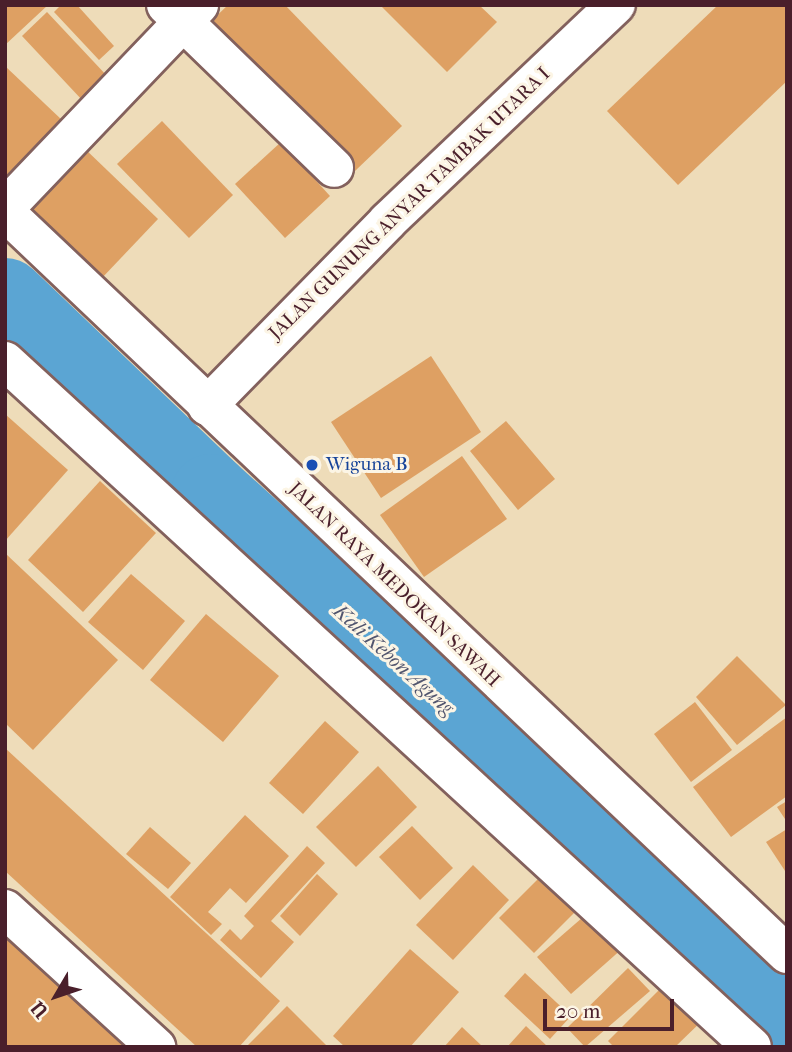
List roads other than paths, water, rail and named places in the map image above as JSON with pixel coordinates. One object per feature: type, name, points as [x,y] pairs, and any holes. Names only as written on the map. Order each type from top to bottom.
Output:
[{"type":"street","name":"JALAN GUNUNG ANYAR TAMBAK UTARA I","points":[[207,406],[388,221],[616,5]]},
{"type":"street","points":[[5,210],[183,10],[334,168]]},
{"type":"street","name":"JALAN RAYA MEDOKAN SAWAH","points":[[5,210],[207,406],[787,954]]},
{"type":"street","points":[[5,361],[752,1047]]},
{"type":"street","points":[[5,909],[156,1047]]},
{"type":"waterway","name":"Kali Kebon Agung","points":[[5,297],[210,493],[787,1016]]},
{"type":"place","name":"Wiguna B","points":[[312,465]]}]
